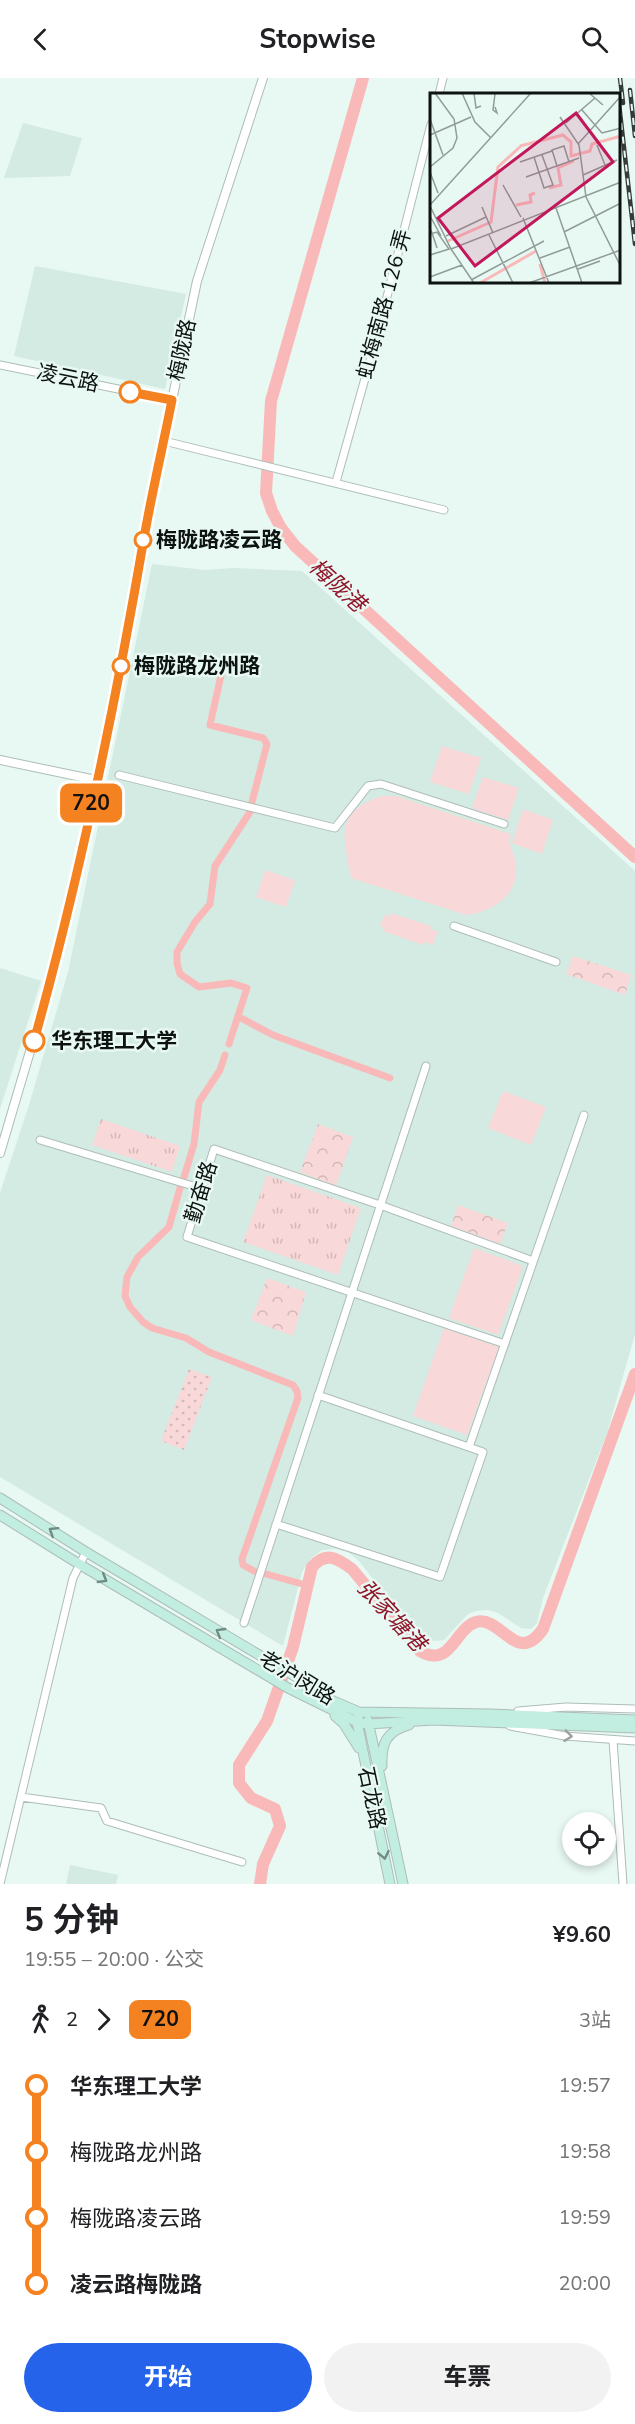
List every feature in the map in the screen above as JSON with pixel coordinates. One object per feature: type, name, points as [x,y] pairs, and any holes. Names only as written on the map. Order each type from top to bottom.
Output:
[{"type":"main road","name":"老沪闵路","points":[[0,1498],[331,1700],[359,1712],[635,1728]]},
{"type":"main road","name":"老沪闵路","points":[[0,1515],[288,1688],[357,1722],[367,1724],[490,1718],[635,1720]]},
{"type":"main road","points":[[326,1708],[344,1724],[363,1757]]},
{"type":"main road","name":"石龙路","points":[[359,1712],[357,1722],[363,1757],[390,1884]]},
{"type":"main road","name":"石龙路","points":[[370,1713],[367,1724],[403,1884]]},
{"type":"main road","points":[[382,1783],[381,1751],[389,1736],[399,1728],[434,1720]]},
{"type":"street","name":"梅陇路","points":[[0,1153],[4,1129],[44,1004],[96,780],[127,638],[144,539],[197,282],[262,78]]},
{"type":"street","points":[[439,93],[443,78]]},
{"type":"street","name":"虹梅南路 126 弄","points":[[336,482],[378,332],[430,128]]},
{"type":"street","name":"凌云路","points":[[0,365],[172,400]]},
{"type":"street","points":[[164,441],[444,510]]},
{"type":"street","points":[[0,760],[96,780]]},
{"type":"street","points":[[119,775],[335,828],[368,786],[381,784],[504,824]]},
{"type":"street","points":[[454,926],[556,962]]},
{"type":"street","points":[[244,1623],[426,1066]]},
{"type":"street","points":[[469,1447],[584,1115]]},
{"type":"street","points":[[40,1140],[203,1189]]},
{"type":"street","name":"勤奋路","points":[[505,1344],[187,1237],[214,1149],[380,1205],[533,1261]]},
{"type":"street","points":[[276,1524],[440,1577],[483,1452],[318,1395]]},
{"type":"street","points":[[0,1884],[73,1578],[86,1551]]},
{"type":"street","points":[[490,1718],[566,1707],[635,1709]]},
{"type":"street","points":[[490,1718],[565,1736],[635,1741]]},
{"type":"street","points":[[613,1740],[623,1884]]},
{"type":"street","points":[[21,1797],[101,1808],[107,1821],[242,1862]]},
{"type":"shaded area","points":[[23,123],[82,138],[70,176],[4,178]]},
{"type":"shaded area","points":[[35,266],[186,294],[165,389],[14,356]]},
{"type":"shaded area","points":[[152,564],[205,570],[233,568],[302,571],[635,871],[635,1334],[607,1433],[543,1598],[537,1623],[531,1629],[521,1628],[498,1613],[488,1610],[476,1611],[468,1614],[444,1640],[427,1639],[392,1603],[359,1561],[348,1552],[336,1549],[322,1550],[311,1558],[302,1572],[283,1646],[0,1477],[0,1193],[29,1105],[68,972]]},
{"type":"shaded area","points":[[0,968],[41,981],[0,1109]]},
{"type":"shaded area","points":[[70,1865],[118,1875],[116,1884],[66,1884]]},
{"type":"green space","points":[[442,746],[481,758],[469,794],[430,782]]},
{"type":"green space","points":[[483,777],[519,788],[508,820],[472,808]]},
{"type":"green space","points":[[382,796],[396,796],[511,834],[510,842],[516,865],[516,876],[509,893],[494,906],[466,915],[351,878],[345,839],[349,818],[366,802]]},
{"type":"green space","points":[[523,809],[553,820],[542,854],[512,843]]},
{"type":"green space","points":[[265,870],[295,880],[286,907],[256,897]]},
{"type":"green space","points":[[391,913],[431,926],[430,929],[438,931],[433,945],[426,942],[423,945],[383,931],[385,928],[380,926],[384,915],[390,917]]},
{"type":"green space","points":[[573,956],[631,975],[625,995],[566,974]]},
{"type":"green space","points":[[503,1091],[546,1107],[531,1145],[488,1128]]},
{"type":"green space","points":[[101,1119],[180,1146],[172,1172],[92,1145]]},
{"type":"green space","points":[[318,1124],[353,1137],[336,1186],[300,1172]]},
{"type":"green space","points":[[267,1175],[361,1208],[338,1275],[243,1242]]},
{"type":"green space","points":[[458,1205],[508,1223],[500,1244],[451,1226]]},
{"type":"green space","points":[[474,1248],[523,1266],[498,1335],[449,1318]]},
{"type":"green space","points":[[267,1278],[306,1292],[293,1336],[251,1320]]},
{"type":"green space","points":[[444,1328],[499,1347],[467,1435],[413,1416]]},
{"type":"green space","points":[[189,1369],[212,1377],[184,1450],[161,1441]]},
{"type":"waterway","name":"梅陇港","points":[[363,78],[271,401],[266,493],[272,511],[281,528],[295,546],[635,857]]},
{"type":"waterway","points":[[221,665],[222,671],[210,725],[263,738],[267,744],[252,802]]},
{"type":"waterway","points":[[229,1044],[247,988],[231,983],[199,987],[180,974],[177,952],[195,922],[210,904],[215,866],[250,812]]},
{"type":"waterway","points":[[239,1017],[273,1035],[390,1078]]},
{"type":"waterway","points":[[184,1177],[194,1144],[199,1102],[220,1070],[225,1055]]},
{"type":"waterway","points":[[180,1188],[169,1227],[138,1257],[127,1277],[125,1296],[130,1307],[143,1322],[152,1328],[186,1338],[209,1352],[293,1385],[297,1391],[298,1398],[242,1559],[243,1565],[254,1571]]},
{"type":"waterway","name":"张家塘港","points":[[260,1884],[263,1864],[280,1826],[275,1809],[251,1798],[239,1783],[239,1765],[267,1721],[293,1647],[312,1567],[322,1559],[332,1558],[352,1569],[420,1651],[430,1655],[446,1652],[462,1632],[476,1622],[493,1625],[517,1642],[525,1643],[534,1639],[543,1629],[635,1374]]},
{"type":"waterway","points":[[266,1574],[306,1585]]},
{"type":"railway","points":[[620,78],[623,103]]},
{"type":"railway","points":[[630,90],[635,136]]},
{"type":"railway","points":[[620,113],[635,244]]},
{"type":"bus line","name":"720","points":[[34,1041],[84,839],[127,638],[172,400],[130,392]]},
{"type":"place","name":"梅陇路凌云路","points":[[143,540]]},
{"type":"place","name":"梅陇路龙州路","points":[[121,666]]},
{"type":"place","name":"华东理工大学","points":[[34,1041]]}]
